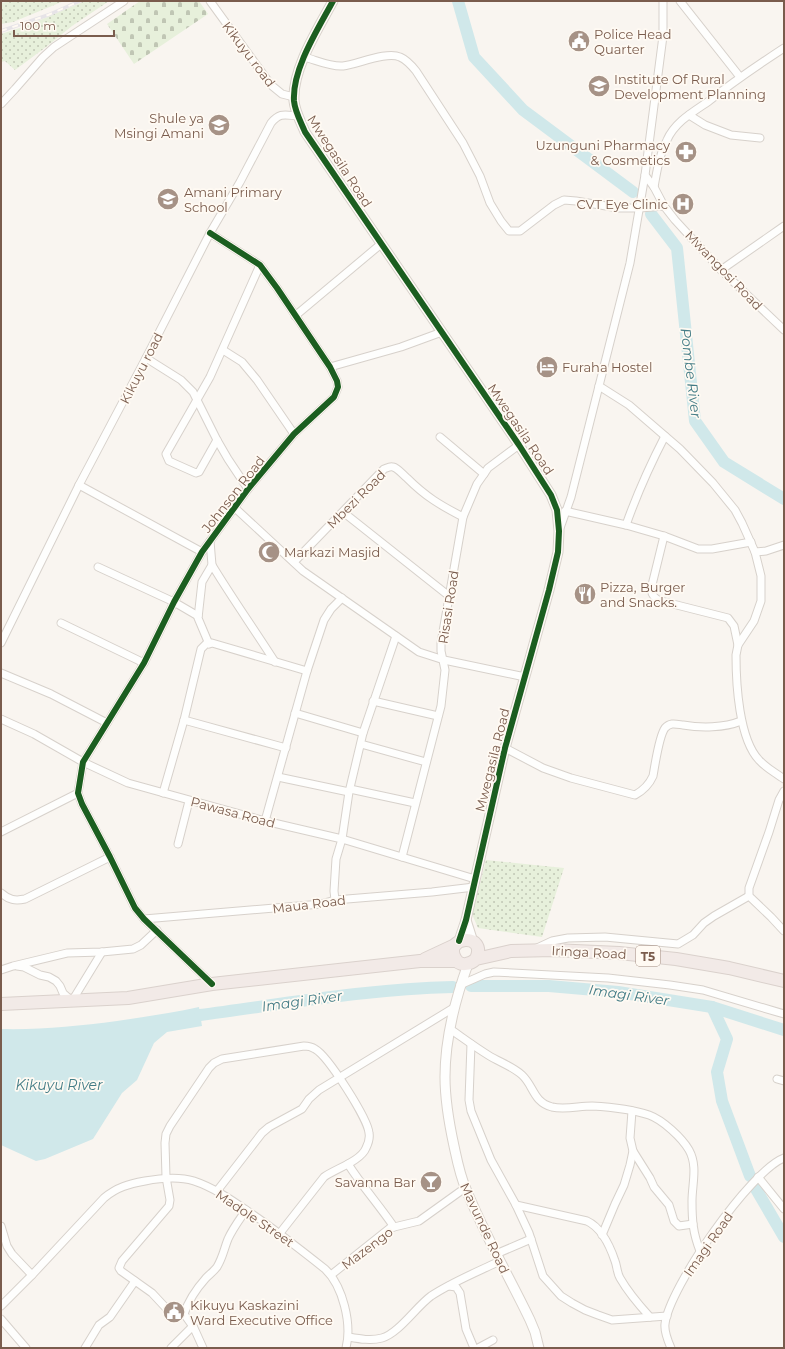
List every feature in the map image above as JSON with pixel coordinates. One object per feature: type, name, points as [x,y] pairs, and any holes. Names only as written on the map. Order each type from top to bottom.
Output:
[{"type":"highway","name":"T5","points":[[420,961],[457,943],[468,940],[474,943],[511,951]]},
{"type":"highway","points":[[457,943],[453,953],[464,962],[478,955],[474,943]]},
{"type":"highway","name":"Iringa Road","points":[[511,951],[553,950],[619,953],[676,959],[729,968],[784,981]]},
{"type":"highway","name":"T5","points":[[1,1004],[128,998],[212,984],[420,961],[464,962],[511,951]]},
{"type":"street","points":[[1,104],[43,57],[54,47],[124,1]]},
{"type":"street","name":"Kikuyu road","points":[[210,1],[277,91],[282,94],[294,96]]},
{"type":"street","name":"Mwegasila Road","points":[[333,1],[304,57],[295,83],[294,101],[298,116],[305,132],[519,445],[551,495],[557,510],[559,531],[558,552],[549,590],[505,748],[466,920],[457,943]]},
{"type":"street","points":[[559,531],[570,497],[630,263],[645,175],[663,36],[664,7],[662,1]]},
{"type":"street","points":[[680,1],[740,77]]},
{"type":"street","points":[[654,187],[658,164],[672,131],[689,115],[740,77],[784,48]]},
{"type":"street","points":[[304,57],[336,66],[343,66],[381,57],[394,56],[398,56],[408,62],[416,71],[463,143],[480,176],[490,203],[501,222],[510,231],[520,231],[554,205],[564,200],[618,208],[664,206]]},
{"type":"street","points":[[689,115],[705,125],[731,135],[760,138]]},
{"type":"street","name":"Kikuyu road","points":[[1,643],[210,232],[240,182],[271,123],[278,116],[298,116]]},
{"type":"street","name":"Mwangosi Road","points":[[645,175],[654,187],[664,206],[721,270],[784,330]]},
{"type":"street","points":[[721,270],[784,226]]},
{"type":"street","name":"Johnson Road","points":[[83,762],[144,663],[174,602],[202,552],[248,489],[294,434],[334,397],[338,387],[337,381],[330,367],[277,288],[260,266],[210,232]]},
{"type":"street","points":[[295,316],[381,244]]},
{"type":"street","points":[[217,440],[199,472],[196,473],[169,460],[166,457],[166,454],[197,402],[223,350],[260,266]]},
{"type":"street","points":[[330,367],[400,347],[442,332]]},
{"type":"street","points":[[223,350],[242,362],[257,380],[294,434]]},
{"type":"street","points":[[146,358],[181,380],[193,392],[217,440],[248,489]]},
{"type":"street","points":[[599,386],[629,405],[680,449],[713,483],[735,510],[755,552],[761,576],[761,601],[754,621],[738,645]]},
{"type":"street","points":[[440,436],[484,474]]},
{"type":"street","points":[[626,525],[639,489],[665,436]]},
{"type":"street","name":"Risasi Road","points":[[402,858],[438,716],[445,680],[441,643],[463,517],[477,484],[488,468],[519,445]]},
{"type":"street","name":"Mbezi Road","points":[[294,562],[384,469],[389,467],[394,466],[421,492],[463,517]]},
{"type":"street","points":[[80,485],[202,552]]},
{"type":"street","points":[[235,508],[303,571],[424,655],[525,677]]},
{"type":"street","points":[[566,511],[626,525],[664,536],[698,549],[704,550],[751,542]]},
{"type":"street","points":[[343,512],[449,596]]},
{"type":"street","points":[[664,536],[651,589],[652,593],[654,597],[661,601],[728,618],[732,621],[738,645],[736,665],[741,721],[755,755],[767,767],[784,779]]},
{"type":"street","points":[[210,541],[212,565],[275,662]]},
{"type":"street","points":[[755,552],[766,551],[784,545]]},
{"type":"street","points":[[209,644],[198,616],[202,582],[212,565]]},
{"type":"street","points":[[98,566],[174,602],[198,616]]},
{"type":"street","points":[[265,822],[307,671],[324,620],[331,609],[342,598]]},
{"type":"street","points":[[60,623],[144,663]]},
{"type":"street","points":[[335,900],[334,891],[336,859],[342,839],[350,791],[363,733],[396,636]]},
{"type":"street","points":[[163,793],[184,720],[201,649],[206,644],[212,643],[307,671]]},
{"type":"street","points":[[1,673],[50,694],[107,723]]},
{"type":"street","points":[[374,701],[438,716]]},
{"type":"street","points":[[295,713],[363,733]]},
{"type":"street","name":"Pawasa Road","points":[[1,719],[34,734],[83,762],[128,783],[265,822],[342,839],[475,883]]},
{"type":"street","points":[[184,720],[286,748]]},
{"type":"street","points":[[505,748],[543,768],[571,778],[635,795],[645,789],[653,776],[662,735],[665,728],[669,725],[673,724],[690,727],[703,727],[731,724],[741,721]]},
{"type":"street","points":[[361,744],[426,762]]},
{"type":"street","points":[[83,762],[78,793],[88,817],[135,908],[144,919],[212,984]]},
{"type":"street","points":[[278,777],[415,803]]},
{"type":"street","points":[[784,791],[779,800],[769,832],[748,888],[749,896],[784,931]]},
{"type":"street","points":[[1,832],[78,793]]},
{"type":"street","points":[[178,844],[189,801]]},
{"type":"street","points":[[1,893],[7,899],[16,901],[25,899],[110,857]]},
{"type":"street","name":"Maua Road","points":[[144,919],[321,904],[335,900],[432,892],[475,883]]},
{"type":"street","points":[[529,951],[552,941],[568,938],[605,937],[678,944],[693,935],[704,923],[714,916],[749,896]]},
{"type":"street","points":[[466,920],[474,943]]},
{"type":"street","points":[[1,970],[67,953],[102,952],[137,948],[157,930]]},
{"type":"street","points":[[13,966],[24,967],[40,975],[50,977],[56,981],[63,992],[72,1001],[102,952]]},
{"type":"street","name":"Mavunde Road","points":[[464,962],[446,1055],[446,1105],[458,1164],[465,1188],[535,1332],[539,1348]]},
{"type":"street","points":[[460,985],[485,974],[494,972],[608,978],[703,990],[784,1014]]},
{"type":"street","points":[[217,1191],[262,1133],[269,1127],[302,1108],[319,1090],[455,1007]]},
{"type":"street","points":[[450,1029],[471,1044],[520,1073],[544,1104],[559,1108],[591,1106],[632,1111],[650,1115],[659,1120],[681,1140],[694,1161],[692,1200],[693,1224],[700,1251]]},
{"type":"street","points":[[471,1044],[469,1100],[471,1111],[491,1160],[516,1205],[531,1239],[543,1276],[561,1296],[572,1304],[612,1320],[667,1316]]},
{"type":"street","points":[[203,1348],[193,1326],[184,1314],[166,1308],[152,1293],[121,1271],[119,1268],[120,1264],[168,1206],[170,1200],[166,1177],[166,1134],[209,1068],[214,1063],[222,1059],[304,1046],[316,1049],[321,1053],[340,1078],[365,1120],[370,1133],[366,1150],[348,1164],[332,1171],[324,1177],[280,1233]]},
{"type":"street","points":[[602,1235],[624,1185],[630,1165],[632,1151],[630,1138],[632,1111]]},
{"type":"street","points":[[632,1151],[650,1178],[654,1187],[669,1205],[674,1221],[679,1226],[693,1224]]},
{"type":"street","name":"Imagi Road","points":[[671,1348],[665,1326],[667,1316],[676,1292],[700,1251],[718,1226],[758,1177],[769,1166],[784,1158]]},
{"type":"street","points":[[348,1164],[394,1227]]},
{"type":"street","name":"Madole Street","points":[[1,1306],[111,1192],[120,1187],[166,1177],[192,1181],[217,1191],[280,1233],[331,1275],[340,1293],[346,1311],[349,1328],[349,1337],[346,1348]]},
{"type":"street","points":[[758,1177],[784,1209]]},
{"type":"street","name":"Mazengo","points":[[331,1275],[385,1231],[394,1227],[420,1221],[465,1188]]},
{"type":"street","points":[[516,1205],[587,1221],[592,1224],[602,1235],[615,1260],[618,1276],[632,1296],[650,1317]]},
{"type":"street","points":[[184,1314],[198,1289],[206,1278],[216,1269],[223,1256],[233,1229],[246,1210]]},
{"type":"street","points":[[1,1226],[7,1246],[12,1254],[32,1275]]},
{"type":"street","points":[[349,1337],[364,1340],[382,1338],[391,1334],[431,1297],[531,1239]]},
{"type":"street","points":[[85,1348],[99,1325],[110,1317],[135,1281]]},
{"type":"street","points":[[448,1286],[456,1287],[460,1293],[466,1328],[474,1348]]},
{"type":"street","points":[[1,1320],[26,1348]]},
{"type":"street","points":[[171,1348],[193,1326]]},
{"type":"street","points":[[478,1348],[493,1340]]},
{"type":"green space","points":[[11,1],[64,1],[13,22],[1,24],[1,3]]},
{"type":"green space","points":[[85,1],[109,1],[72,26],[15,70],[5,61],[1,62],[1,34],[26,26]]},
{"type":"green space","points":[[140,1],[199,1],[208,14],[134,64],[107,24]]},
{"type":"green space","points":[[486,860],[564,868],[542,937],[478,928],[472,914],[476,893],[479,888]]},
{"type":"water","name":"Kikuyu River","points":[[199,1007],[202,1026],[167,1032],[154,1043],[137,1080],[122,1093],[93,1139],[45,1159],[36,1161],[1,1145],[1,1029],[45,1028],[117,1021]]},
{"type":"waterway","name":"Pombe River","points":[[458,1],[474,57],[523,110],[633,192]]},
{"type":"waterway","name":"Pombe River","points":[[651,214],[677,248],[695,421],[724,462],[784,499]]},
{"type":"waterway","name":"Imagi River","points":[[471,986],[549,986],[618,992],[712,1007],[784,1030]]},
{"type":"waterway","name":"Imagi River","points":[[200,1015],[358,994],[421,988],[453,987]]},
{"type":"waterway","points":[[712,1007],[727,1039],[717,1072],[722,1101],[750,1176]]},
{"type":"waterway","points":[[756,1189],[784,1237]]},
{"type":"railway","points":[[1,31],[48,15],[80,1]]},
{"type":"cycle path","points":[[333,1],[307,50],[297,76],[294,89],[294,101],[300,121],[305,132],[519,445],[551,495],[557,510],[559,531],[558,552],[549,590],[505,748],[466,920],[459,941]]},
{"type":"cycle path","points":[[210,233],[260,265],[330,367],[337,381],[338,387],[334,397],[294,434],[248,489],[202,552],[174,602],[144,663],[83,762],[78,793],[82,804],[135,908],[144,919],[212,984]]},
{"type":"place","name":"Police Head Quarter","points":[[579,41]]},
{"type":"place","name":"Institute Of Rural Development Planning","points":[[599,86]]},
{"type":"place","name":"Shule ya Msingi Amani","points":[[219,125]]},
{"type":"place","name":"Uzunguni Pharmacy & Cosmetics","points":[[686,152]]},
{"type":"place","name":"Amani Primary School","points":[[168,199]]},
{"type":"place","name":"CVT Eye Clinic","points":[[683,204]]},
{"type":"place","name":"Furaha Hostel","points":[[547,367]]},
{"type":"place","name":"Markazi Masjid","points":[[269,552]]},
{"type":"place","name":"Pizza, Burger and Snacks.","points":[[585,594]]},
{"type":"place","name":"Savanna Bar","points":[[431,1182]]},
{"type":"place","name":"Kikuyu Kaskazini Ward Executive Office","points":[[174,1312]]}]
